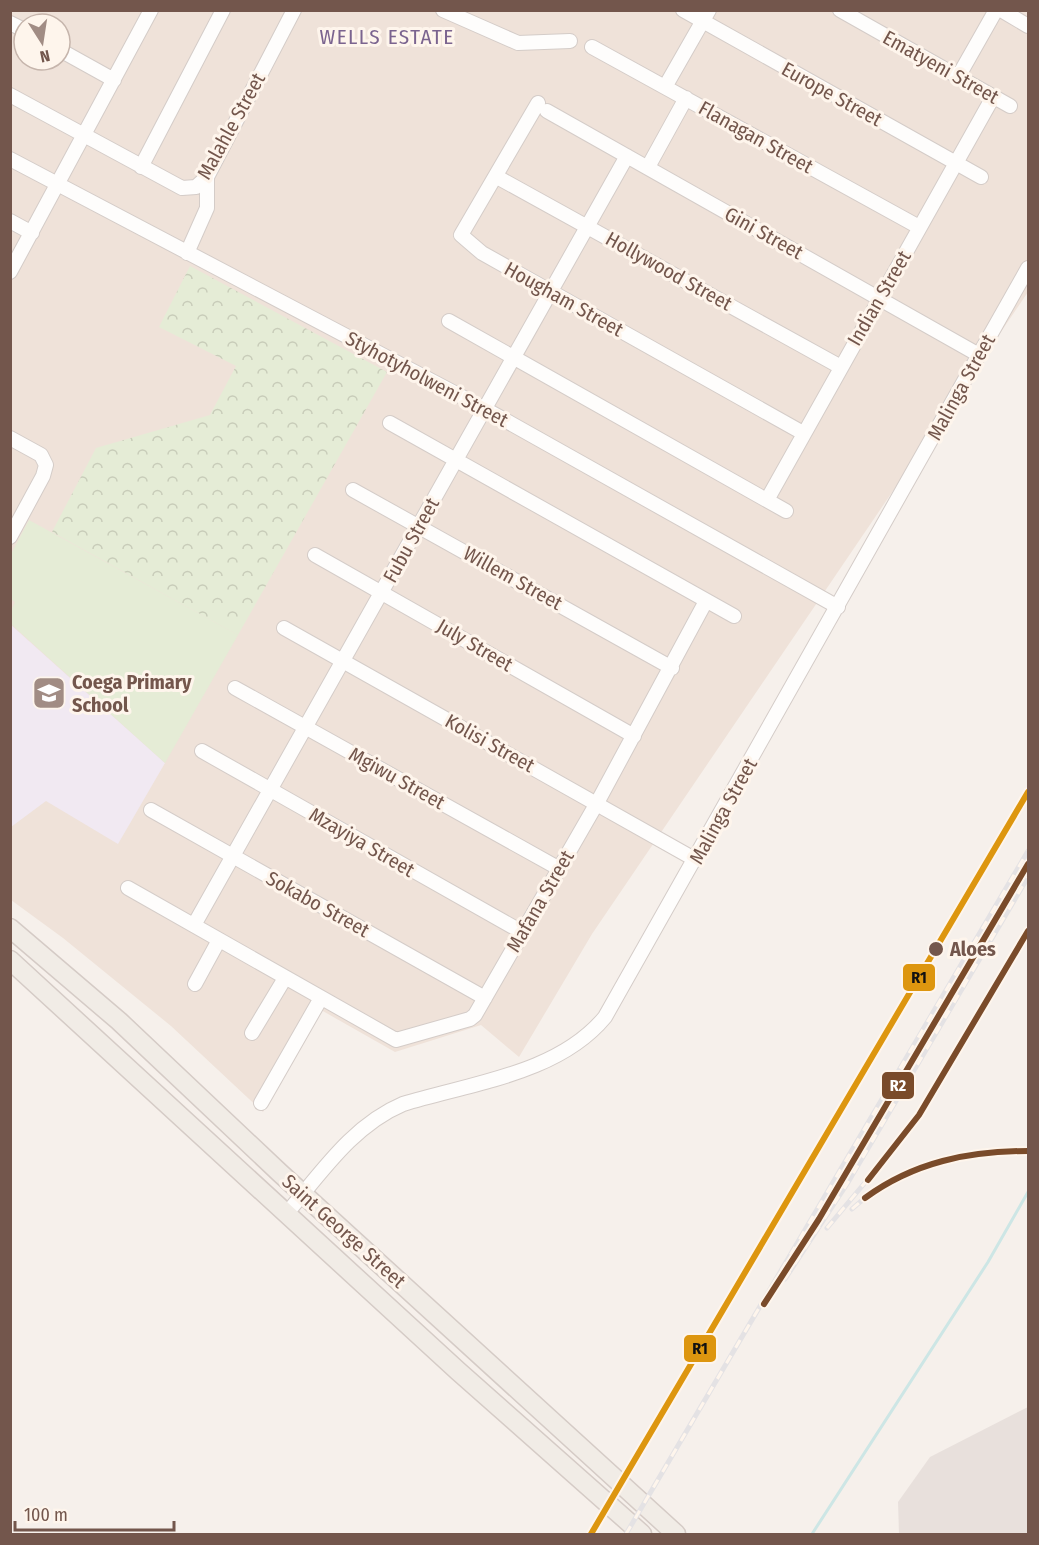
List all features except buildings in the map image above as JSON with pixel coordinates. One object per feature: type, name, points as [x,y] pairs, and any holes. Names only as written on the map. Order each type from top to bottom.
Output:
[{"type":"main road","name":"Saint George Street","points":[[10,928],[88,993],[676,1534]]},
{"type":"main road","name":"Saint George Street","points":[[10,960],[642,1534]]},
{"type":"street","points":[[10,95],[141,167],[223,10]]},
{"type":"street","name":"Malahle Street","points":[[141,167],[182,188],[196,186],[207,177],[294,10]]},
{"type":"street","points":[[443,10],[502,38],[518,43],[570,41]]},
{"type":"street","name":"Europe Street","points":[[683,10],[706,16],[981,177]]},
{"type":"street","name":"Ematyeni Street","points":[[840,10],[1010,106]]},
{"type":"street","points":[[958,77],[996,10]]},
{"type":"street","points":[[1001,10],[1029,26]]},
{"type":"street","points":[[10,272],[114,80],[148,12]]},
{"type":"street","points":[[666,87],[706,16]]},
{"type":"street","name":"Flanagan Street","points":[[592,47],[919,227]]},
{"type":"street","points":[[72,57],[114,80]]},
{"type":"street","name":"Indian Street","points":[[767,500],[839,366],[993,97]]},
{"type":"street","points":[[648,167],[686,98]]},
{"type":"street","name":"Gini Street","points":[[543,107],[979,355]]},
{"type":"street","name":"Hougham Street","points":[[543,107],[461,235],[482,253],[803,433]]},
{"type":"street","name":"Fubu Street","points":[[194,925],[551,292],[586,224],[627,156]]},
{"type":"street","name":"Styhotyholweni Street","points":[[10,159],[485,409],[838,607]]},
{"type":"street","points":[[187,253],[207,208],[207,177]]},
{"type":"street","name":"Hollywood Street","points":[[497,177],[586,224],[839,366]]},
{"type":"street","points":[[10,221],[32,232]]},
{"type":"street","name":"Malinga Street","points":[[287,1213],[357,1134],[381,1114],[403,1104],[547,1061],[581,1041],[613,1006],[1029,267]]},
{"type":"street","points":[[448,321],[786,511]]},
{"type":"street","points":[[390,423],[734,616]]},
{"type":"street","points":[[10,438],[41,455],[46,465],[43,476],[16,513],[10,537]]},
{"type":"street","name":"Willem Street","points":[[353,490],[672,668]]},
{"type":"street","name":"July Street","points":[[315,555],[634,736]]},
{"type":"street","name":"Mafana Street","points":[[128,888],[396,1040],[470,1019],[485,998],[597,803],[672,668],[706,601]]},
{"type":"street","name":"Kolisi Street","points":[[284,628],[696,860]]},
{"type":"street","name":"Mgiwu Street","points":[[236,688],[558,868]]},
{"type":"street","name":"Mzayiya Street","points":[[202,751],[522,932]]},
{"type":"street","name":"Sokabo Street","points":[[151,810],[485,998]]},
{"type":"street","points":[[195,984],[219,940]]},
{"type":"street","points":[[252,1033],[285,978]]},
{"type":"street","points":[[261,1103],[321,998]]},
{"type":"shaded area","name":"WELLS ESTATE","points":[[11,11],[1028,11],[1028,292],[592,934],[519,1057],[481,1025],[395,1052],[321,1010],[263,1112],[171,1026],[63,938],[11,900]]},
{"type":"shaded area","name":"Coega Primary School","points":[[10,624],[165,763],[118,844],[46,801],[11,827]]},
{"type":"shaded area","points":[[1028,1407],[1028,1534],[899,1534],[898,1502],[930,1457]]},
{"type":"green space","points":[[190,266],[387,372],[238,635],[52,532],[96,448],[210,415],[236,366],[159,327]]},
{"type":"green space","points":[[29,520],[238,635],[165,763],[11,624],[11,611],[15,602],[11,599],[11,554]]},
{"type":"waterway","points":[[812,1534],[988,1262],[1028,1192]]},
{"type":"railway","points":[[591,1534],[1028,792]]},
{"type":"railway","points":[[626,1534],[1028,851]]},
{"type":"railway","points":[[785,1279],[847,1184],[1028,877]]},
{"type":"railway","points":[[827,1228],[909,1130],[1028,931]]},
{"type":"railway","points":[[852,1209],[891,1181],[912,1171],[980,1154],[1028,1151]]},
{"type":"transit line","name":"R1","points":[[591,1534],[1028,792]]},
{"type":"transit line","name":"R2","points":[[764,1304],[819,1219],[1028,864]]},
{"type":"transit line","name":"R2","points":[[868,1180],[919,1115],[1028,931]]},
{"type":"transit line","name":"R2","points":[[865,1198],[903,1175],[943,1161],[985,1153],[1028,1151]]},
{"type":"place","name":"Coega Primary School","points":[[49,693]]},
{"type":"place","name":"Aloes","points":[[936,949]]},
{"type":"district","name":"WELLS ESTATE","points":[[387,37]]}]
